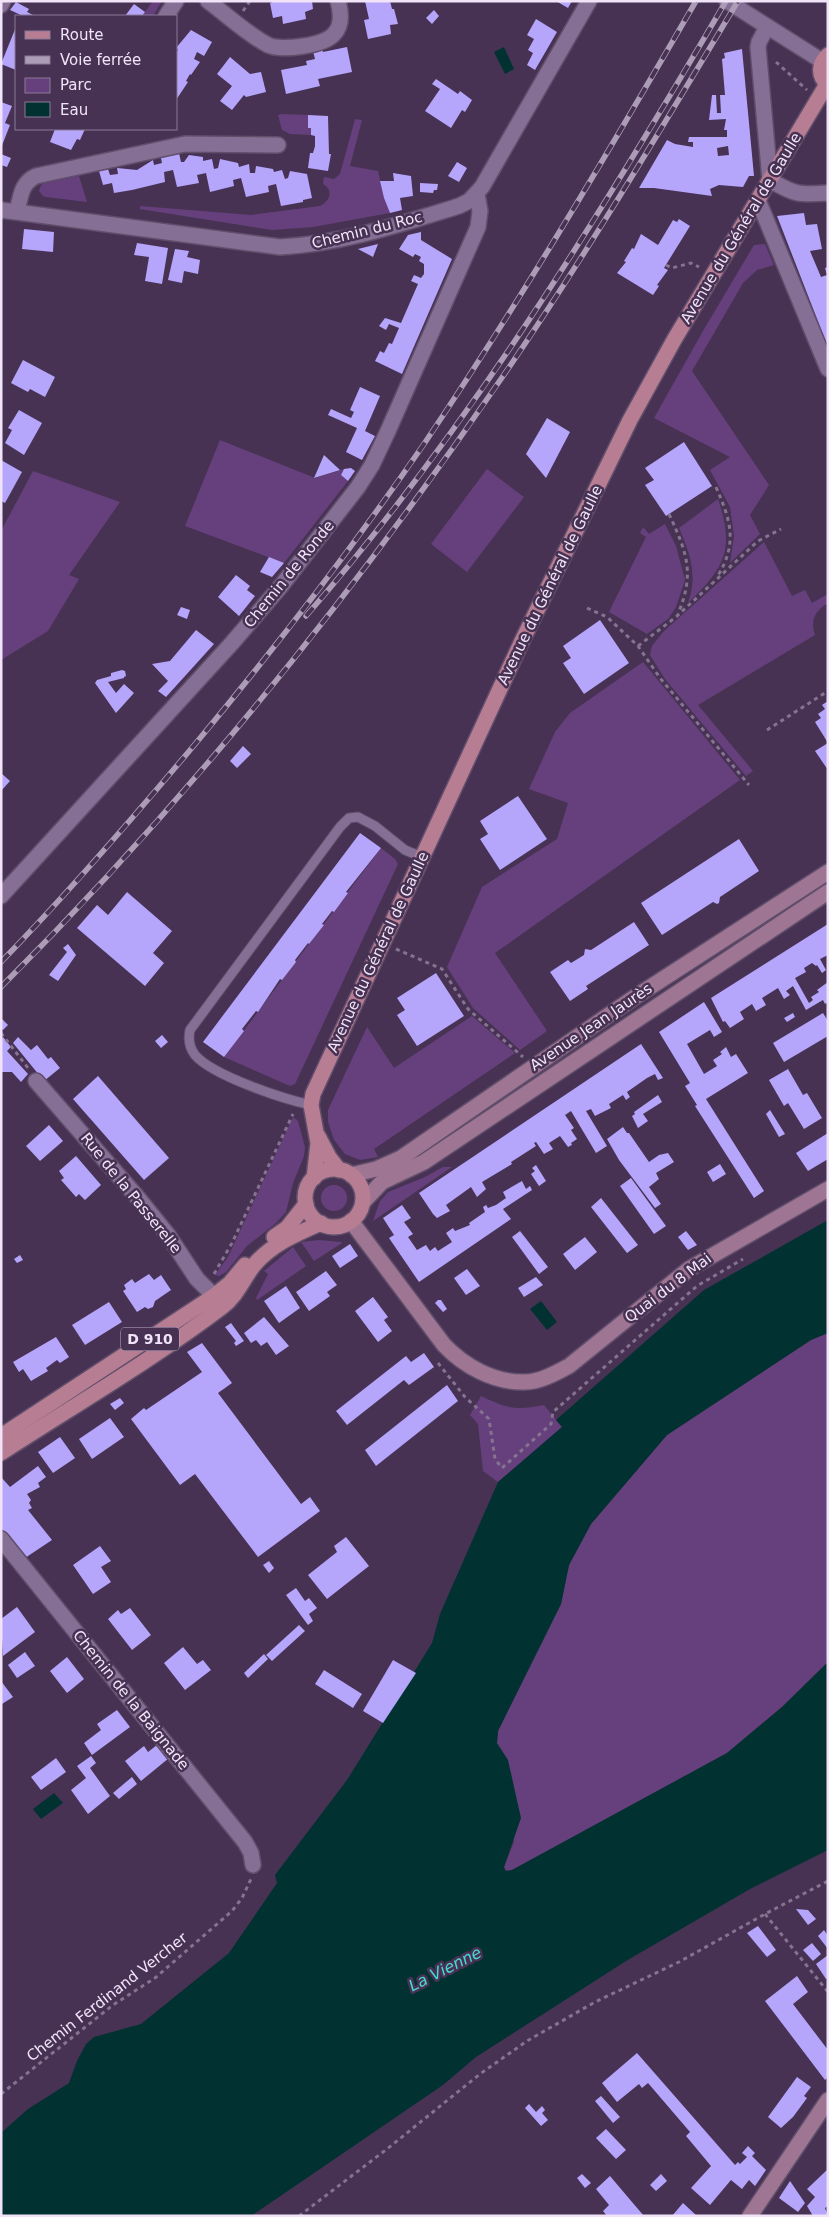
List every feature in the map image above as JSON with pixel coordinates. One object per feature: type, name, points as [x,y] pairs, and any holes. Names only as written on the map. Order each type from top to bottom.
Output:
[{"type":"main road","points":[[825,58],[820,71],[827,85]]},
{"type":"main road","name":"Avenue du Général de Gaulle","points":[[314,1178],[317,1158],[311,1105],[313,1094],[534,616],[622,435],[674,340],[827,85]]},
{"type":"main road","name":"Avenue Jean Jaurès","points":[[345,1172],[376,1169],[401,1158],[635,997],[828,872]]},
{"type":"main road","name":"Avenue Jean Jaurès","points":[[363,1202],[382,1182],[424,1162],[828,892]]},
{"type":"main road","name":"Avenue du Général de Gaulle","points":[[315,1130],[329,1157],[345,1172]]},
{"type":"main road","points":[[321,1172],[345,1172],[359,1184],[363,1202],[357,1216],[351,1221],[336,1227],[321,1223],[311,1215],[306,1204],[306,1190],[314,1178],[321,1172]]},
{"type":"main road","name":"Quai du 8 Mai","points":[[351,1221],[444,1345],[457,1359],[493,1377],[526,1383],[550,1376],[569,1366],[689,1269],[708,1256],[828,1189]]},
{"type":"main road","name":"D 910","points":[[1,1453],[177,1340],[219,1301],[230,1283],[257,1252],[287,1228],[306,1204]]},
{"type":"main road","name":"D 910","points":[[1,1436],[219,1301],[236,1293],[261,1258],[292,1236],[321,1223]]},
{"type":"main road","points":[[750,2216],[828,2100]]},
{"type":"street","points":[[1,5],[3,1]]},
{"type":"street","points":[[167,15],[176,1]]},
{"type":"street","points":[[208,1],[263,42],[281,48],[324,41],[334,34],[340,24],[341,14],[338,1]]},
{"type":"street","name":"Chemin du Roc","points":[[1,210],[259,246],[280,247],[319,244],[381,229],[459,206],[477,194],[589,1]]},
{"type":"street","points":[[726,1],[767,27],[825,58]]},
{"type":"street","points":[[767,27],[758,46],[770,180],[787,190],[801,195],[828,193]]},
{"type":"street","points":[[17,211],[24,185],[29,179],[36,176],[185,144],[278,145]]},
{"type":"street","name":"Chemin de Ronde","points":[[1,896],[244,629],[297,566],[358,487],[372,465],[388,431],[478,227],[480,210],[477,194]]},
{"type":"street","points":[[758,200],[828,369]]},
{"type":"street","name":"Rue de la Passerelle","points":[[36,1081],[138,1198],[168,1235],[197,1279],[219,1301]]},
{"type":"street","name":"Chemin de la Baignade","points":[[1,1539],[246,1842],[253,1865]]},
{"type":"lane","points":[[311,1105],[288,1100],[219,1072],[203,1062],[190,1046],[188,1039],[190,1030],[340,827],[349,818],[358,817],[375,826],[405,850],[422,857]]},
{"type":"path","points":[[758,46],[818,100]]},
{"type":"path","points":[[666,265],[672,268],[690,263],[699,268],[704,260],[717,267]]},
{"type":"path","points":[[714,582],[727,561],[731,538],[726,509],[716,487]]},
{"type":"path","points":[[669,514],[686,556],[689,580],[684,599],[676,617]]},
{"type":"path","points":[[638,646],[676,617],[758,541],[781,529]]},
{"type":"path","points":[[587,608],[607,617],[638,646],[660,678],[749,785]]},
{"type":"path","points":[[767,730],[828,691]]},
{"type":"path","points":[[382,943],[442,970],[468,1009],[520,1054],[531,1067]]},
{"type":"path","points":[[1,1033],[36,1081]]},
{"type":"path","points":[[219,1301],[211,1277],[232,1243],[291,1115],[311,1105]]},
{"type":"path","points":[[449,1368],[437,1358],[465,1397],[489,1419],[495,1459],[502,1468],[551,1424],[553,1412],[690,1292],[748,1256]]},
{"type":"path","name":"Chemin Ferdinand Vercher","points":[[1,2094],[113,2005],[155,1978],[232,1911],[242,1898],[251,1878],[253,1865]]},
{"type":"path","points":[[299,2216],[387,2149],[480,2074],[527,2041],[595,2002],[679,1962],[828,1881]]},
{"type":"path","points":[[765,1914],[828,1992]]},
{"type":"green space","points":[[153,1],[162,1],[154,15],[143,15]]},
{"type":"green space","points":[[278,115],[308,115],[308,128],[311,128],[311,135],[290,134],[282,130]]},
{"type":"green space","points":[[355,119],[362,120],[350,166],[378,171],[384,198],[390,213],[313,227],[272,230],[140,209],[140,206],[251,215],[320,206],[326,201],[330,192],[323,184],[324,177],[334,179],[340,174]]},
{"type":"green space","points":[[79,176],[87,202],[46,197],[39,191],[44,183]]},
{"type":"green space","points":[[765,244],[774,265],[757,270],[743,283],[692,371],[769,485],[750,515],[760,534],[730,563],[734,536],[730,507],[710,470],[730,457],[654,418],[754,245]]},
{"type":"green space","points":[[220,440],[315,478],[344,469],[341,475],[348,481],[284,563],[185,526]]},
{"type":"green space","points":[[487,469],[524,497],[467,572],[431,544]]},
{"type":"green space","points":[[33,471],[120,502],[69,575],[79,579],[48,631],[1,660],[1,531]]},
{"type":"green space","points":[[718,499],[726,532],[726,545],[723,557],[711,579],[688,603],[692,583],[691,565],[679,528]]},
{"type":"green space","points":[[665,524],[676,546],[685,580],[676,607],[668,619],[647,634],[609,612],[646,537],[640,533],[643,527],[649,534]]},
{"type":"green space","points":[[764,542],[792,596],[805,590],[812,603],[828,594],[828,603],[820,609],[813,620],[815,635],[698,705],[753,771],[746,776],[665,679],[650,655],[652,646],[663,632]]},
{"type":"green space","points":[[643,662],[740,780],[495,953],[547,1031],[520,1050],[473,1008],[447,967],[482,887],[557,839],[568,803],[529,789],[555,732],[570,713]]},
{"type":"green space","points":[[381,848],[395,859],[398,864],[295,1084],[290,1086],[224,1057]]},
{"type":"green space","points":[[472,1016],[515,1053],[374,1149],[378,1157],[360,1160],[345,1154],[334,1140],[328,1122],[328,1110],[367,1027],[394,1068]]},
{"type":"green space","points":[[293,1117],[298,1121],[305,1147],[304,1156],[293,1183],[286,1212],[276,1223],[247,1246],[226,1272],[219,1276],[215,1275],[228,1257]]},
{"type":"green space","points":[[443,1167],[452,1167],[373,1221],[380,1201],[388,1192],[425,1177]]},
{"type":"green space","points":[[334,1185],[343,1189],[347,1198],[343,1207],[334,1211],[325,1207],[321,1198],[325,1189]]},
{"type":"green space","points":[[319,1240],[342,1243],[314,1261],[301,1242]]},
{"type":"green space","points":[[293,1247],[306,1266],[257,1300],[256,1298],[268,1274],[264,1271]]},
{"type":"green space","points":[[828,1333],[828,1662],[782,1707],[727,1753],[512,1870],[505,1871],[504,1867],[514,1842],[497,1743],[498,1731],[561,1604],[569,1565],[591,1524],[667,1435],[811,1340]]},
{"type":"green space","points":[[481,1396],[497,1403],[518,1408],[544,1405],[562,1427],[498,1482],[483,1471],[478,1424],[470,1415]]},
{"type":"water","points":[[504,47],[514,69],[505,74],[494,52]]},
{"type":"water","name":"La Vienne","points":[[828,1220],[828,1333],[811,1340],[667,1435],[591,1524],[569,1565],[561,1604],[498,1731],[497,1743],[508,1760],[521,1818],[504,1867],[506,1871],[512,1870],[727,1753],[782,1707],[828,1662],[828,1850],[750,1889],[626,1961],[476,2057],[443,2085],[251,2216],[1,2216],[1,2133],[28,2109],[69,2083],[86,2044],[94,2037],[141,2024],[229,1953],[277,1883],[275,1875],[347,1780],[432,1643],[440,1614],[498,1482],[562,1427],[556,1420],[704,1290]]},
{"type":"water","points":[[541,1301],[557,1322],[547,1330],[530,1309]]},
{"type":"water","points":[[54,1793],[63,1803],[41,1819],[33,1809]]},
{"type":"building","points":[[276,1],[312,1],[313,9],[305,12],[306,19],[283,24],[282,16],[273,18],[270,3]]},
{"type":"building","points":[[365,1],[390,1],[398,24],[390,25],[391,34],[368,39],[364,20],[369,19]]},
{"type":"building","points":[[556,1],[572,1],[568,8]]},
{"type":"building","points":[[16,2],[29,9],[27,12],[33,15],[21,15],[10,10]]},
{"type":"building","points":[[134,4],[145,12],[143,15],[126,15]]},
{"type":"building","points":[[434,10],[439,16],[432,24],[426,18]]},
{"type":"building","points":[[536,19],[557,32],[535,70],[527,65],[533,53],[528,50],[534,39],[527,35]]},
{"type":"building","points":[[15,29],[15,70],[1,64]]},
{"type":"building","points":[[191,30],[212,42],[204,56],[197,52],[194,59],[200,62],[190,74],[186,81],[188,82],[178,97],[178,50],[178,46]]},
{"type":"building","points":[[347,47],[352,72],[318,79],[320,86],[286,94],[281,70],[307,65],[306,61],[315,59],[313,51],[322,49],[323,52]]},
{"type":"building","points":[[742,49],[754,176],[749,176],[743,187],[719,185],[710,189],[712,196],[654,188],[639,188],[667,140],[675,144],[693,147],[693,142],[688,142],[689,137],[727,137],[727,130],[724,130],[726,119],[709,120],[712,95],[716,95],[717,113],[721,113],[720,95],[725,95],[722,59],[725,58],[724,53]],"holes":[[[728,146],[729,155],[718,156],[717,148]]]},
{"type":"building","points":[[230,57],[250,74],[261,72],[266,92],[246,97],[244,95],[232,110],[220,101],[232,86],[217,74]]},
{"type":"building","points":[[436,79],[458,94],[460,91],[472,100],[465,112],[462,110],[451,128],[425,111],[440,89],[432,84]]},
{"type":"building","points":[[1,102],[12,106],[5,123],[10,125],[1,148]]},
{"type":"building","points":[[308,115],[328,116],[329,154],[331,154],[328,171],[308,168],[310,153],[313,153],[315,146],[315,136],[311,135],[311,128],[308,128]]},
{"type":"building","points":[[55,130],[85,130],[80,140],[77,139],[71,150],[50,142]]},
{"type":"building","points":[[179,153],[181,162],[184,162],[189,155],[203,157],[203,161],[212,159],[214,169],[218,168],[220,159],[238,163],[239,167],[249,164],[250,173],[255,173],[256,166],[273,169],[274,172],[282,170],[285,179],[288,178],[290,171],[307,174],[312,198],[303,200],[303,202],[281,206],[276,184],[268,186],[269,192],[246,197],[241,178],[233,180],[234,186],[210,192],[206,173],[197,175],[199,183],[177,187],[173,170],[164,172],[165,182],[132,190],[114,193],[112,183],[103,185],[99,171],[108,169],[110,175],[118,174],[117,168],[137,170],[153,160],[154,165],[162,163],[161,158]]},
{"type":"building","points":[[1,154],[11,158],[7,167],[1,165]]},
{"type":"building","points":[[457,162],[467,168],[459,182],[448,176]]},
{"type":"building","points":[[393,173],[411,176],[413,196],[400,198],[402,210],[390,213],[380,181],[394,181]]},
{"type":"building","points":[[420,183],[438,184],[437,190],[434,190],[433,193],[420,192]]},
{"type":"building","points":[[804,213],[806,225],[817,224],[822,249],[810,251],[821,277],[827,275],[825,268],[828,267],[828,347],[777,216]]},
{"type":"building","points":[[679,219],[690,226],[664,268],[668,270],[657,285],[659,286],[653,295],[617,273],[626,262],[624,261],[632,248],[634,249],[641,234],[658,245],[673,220],[677,222]]},
{"type":"building","points":[[24,229],[54,232],[53,252],[22,249]]},
{"type":"building","points":[[421,232],[421,240],[452,259],[402,374],[375,361],[380,351],[384,353],[389,343],[392,344],[399,328],[389,324],[386,330],[379,326],[385,318],[401,323],[418,284],[411,281],[414,275],[421,278],[424,274],[424,264],[419,261],[421,257],[415,254],[413,257],[399,249],[408,235]]},
{"type":"building","points":[[137,243],[168,248],[162,284],[145,281],[149,257],[134,255]]},
{"type":"building","points":[[378,244],[373,257],[358,249]]},
{"type":"building","points":[[175,249],[189,251],[187,257],[200,260],[198,274],[184,271],[182,283],[168,280]]},
{"type":"building","points":[[23,360],[55,377],[45,397],[30,389],[28,392],[11,383]]},
{"type":"building","points":[[360,387],[380,396],[365,431],[375,436],[362,460],[346,452],[357,428],[328,415],[331,409],[351,418],[354,412],[350,410]]},
{"type":"building","points":[[19,410],[42,423],[24,455],[5,443],[12,430],[8,428]]},
{"type":"building","points":[[547,418],[570,432],[546,478],[526,454]]},
{"type":"building","points":[[684,442],[712,486],[666,516],[645,485],[654,480],[645,468]]},
{"type":"building","points":[[324,455],[340,470],[314,478]]},
{"type":"building","points":[[1,460],[22,472],[5,503],[1,501]]},
{"type":"building","points":[[351,468],[355,471],[348,481],[341,475],[344,469]]},
{"type":"building","points":[[269,557],[284,563],[272,577],[260,572]]},
{"type":"building","points":[[236,575],[250,586],[247,590],[255,596],[239,616],[218,597]]},
{"type":"building","points":[[181,607],[190,610],[187,619],[177,615]]},
{"type":"building","points":[[600,620],[629,663],[584,694],[563,663],[571,658],[563,646]]},
{"type":"building","points":[[196,630],[214,644],[166,697],[158,691],[168,681],[152,664],[170,661]]},
{"type":"building","points":[[125,671],[126,676],[124,678],[108,682],[116,693],[124,684],[134,693],[116,713],[95,683],[97,680],[111,676],[111,673]]},
{"type":"building","points":[[828,701],[828,743],[815,722],[821,718],[818,714],[825,709],[822,705]]},
{"type":"building","points":[[828,743],[828,770],[815,751]]},
{"type":"building","points":[[243,746],[251,754],[237,768],[230,761]]},
{"type":"building","points":[[1,773],[10,781],[1,791]]},
{"type":"building","points":[[518,796],[547,839],[500,870],[480,839],[488,834],[480,821]]},
{"type":"building","points":[[360,833],[381,848],[346,892],[348,893],[334,912],[332,911],[322,924],[324,925],[295,960],[296,962],[282,980],[280,979],[258,1012],[256,1011],[242,1029],[244,1031],[224,1057],[203,1042]]},
{"type":"building","points":[[739,839],[759,871],[720,897],[719,903],[713,902],[662,935],[641,903]]},
{"type":"building","points":[[127,892],[172,931],[153,953],[164,963],[145,986],[77,928],[97,905],[108,915]]},
{"type":"building","points":[[634,922],[649,945],[586,986],[588,989],[570,1001],[550,972],[568,960],[571,963],[584,955],[585,949],[591,950]]},
{"type":"building","points":[[828,924],[828,955],[820,959],[826,970],[822,973],[817,965],[812,963],[804,968],[806,972],[795,978],[809,1003],[813,1000],[811,997],[819,992],[817,990],[828,982],[828,1002],[825,1004],[823,1000],[806,1010],[793,986],[786,991],[790,995],[784,999],[778,988],[762,998],[766,1005],[756,1011],[752,1004],[740,1012],[744,1019],[730,1028],[725,1021],[723,1022],[711,998]]},
{"type":"building","points":[[68,944],[76,955],[58,981],[49,975],[67,952],[63,948]]},
{"type":"building","points":[[436,973],[464,1016],[417,1046],[397,1015],[405,1010],[397,998]]},
{"type":"building","points":[[704,1002],[722,1032],[714,1037],[710,1030],[687,1044],[704,1074],[717,1066],[713,1060],[722,1054],[720,1052],[726,1047],[731,1057],[736,1054],[748,1073],[706,1099],[764,1191],[754,1198],[695,1106],[697,1105],[685,1086],[690,1083],[659,1032]]},
{"type":"building","points":[[793,1013],[795,1017],[787,1022],[784,1018]]},
{"type":"building","points":[[823,1013],[828,1021],[828,1036],[784,1062],[773,1043]]},
{"type":"building","points":[[1,1018],[8,1025],[3,1030],[1,1028]]},
{"type":"building","points":[[162,1035],[168,1042],[161,1048],[155,1041]]},
{"type":"building","points":[[3,1037],[11,1047],[7,1051],[28,1074],[21,1082],[12,1072],[1,1072],[1,1039]]},
{"type":"building","points":[[18,1037],[31,1050],[37,1045],[48,1059],[51,1057],[60,1068],[44,1081],[13,1043]]},
{"type":"building","points":[[641,1044],[663,1078],[658,1080],[655,1074],[647,1078],[627,1092],[630,1097],[626,1100],[623,1095],[609,1104],[611,1108],[595,1116],[591,1109],[586,1111],[607,1146],[596,1153],[571,1111],[565,1115],[574,1128],[571,1130],[577,1139],[571,1143],[572,1145],[568,1147],[560,1136],[549,1143],[553,1149],[544,1154],[536,1142],[534,1143],[536,1146],[511,1162],[512,1164],[482,1182],[486,1189],[477,1197],[471,1187],[446,1205],[450,1211],[437,1218],[433,1214],[419,1193]]},
{"type":"building","points":[[788,1069],[803,1095],[807,1093],[822,1118],[804,1129],[788,1103],[784,1106],[769,1080]]},
{"type":"building","points":[[98,1076],[169,1158],[144,1180],[73,1099]]},
{"type":"building","points":[[658,1095],[662,1102],[643,1114],[648,1121],[638,1128],[632,1116],[635,1114],[634,1112]]},
{"type":"building","points":[[770,1110],[785,1134],[779,1137],[766,1114]]},
{"type":"building","points":[[49,1125],[63,1141],[40,1161],[26,1146]]},
{"type":"building","points":[[623,1127],[649,1162],[659,1155],[668,1153],[674,1162],[656,1173],[659,1179],[649,1187],[661,1204],[655,1208],[619,1160],[607,1139]]},
{"type":"building","points":[[828,1133],[828,1159],[808,1171],[796,1153]]},
{"type":"building","points":[[76,1156],[101,1185],[85,1200],[79,1194],[76,1197],[61,1180],[64,1178],[59,1171]]},
{"type":"building","points":[[720,1164],[726,1174],[713,1182],[707,1172]]},
{"type":"building","points":[[536,1165],[546,1181],[539,1186],[531,1174],[535,1171],[532,1168]]},
{"type":"building","points":[[631,1178],[666,1226],[654,1234],[620,1186]]},
{"type":"building","points":[[522,1181],[526,1189],[530,1186],[532,1190],[503,1209],[511,1219],[419,1282],[389,1238],[394,1235],[383,1218],[402,1205],[411,1218],[404,1222],[413,1234],[408,1237],[417,1250],[426,1245],[430,1251],[435,1247],[438,1251],[452,1242],[446,1233],[453,1228],[455,1231],[470,1225],[469,1223],[485,1212],[483,1207],[486,1205],[488,1208],[496,1205],[506,1198],[503,1192]]},
{"type":"building","points":[[601,1198],[638,1245],[627,1253],[591,1207]]},
{"type":"building","points":[[520,1231],[548,1267],[539,1274],[512,1237]]},
{"type":"building","points":[[686,1231],[697,1245],[688,1250],[678,1237]]},
{"type":"building","points":[[585,1237],[597,1252],[575,1270],[563,1254]]},
{"type":"building","points":[[350,1244],[358,1256],[340,1268],[332,1256]]},
{"type":"building","points":[[20,1255],[23,1260],[17,1263],[14,1259]]},
{"type":"building","points":[[467,1269],[480,1286],[466,1295],[454,1278]]},
{"type":"building","points":[[326,1271],[337,1285],[327,1292],[330,1296],[309,1311],[296,1292]]},
{"type":"building","points":[[149,1274],[154,1280],[161,1275],[171,1290],[155,1301],[153,1307],[148,1309],[145,1307],[137,1312],[123,1291],[126,1289],[124,1285],[132,1279],[135,1283]]},
{"type":"building","points":[[536,1277],[543,1285],[524,1297],[518,1288]]},
{"type":"building","points":[[286,1286],[300,1308],[279,1323],[264,1301]]},
{"type":"building","points":[[373,1297],[388,1317],[384,1320],[392,1331],[378,1342],[355,1311]]},
{"type":"building","points":[[441,1300],[447,1309],[443,1312],[435,1303]]},
{"type":"building","points":[[109,1302],[122,1322],[85,1345],[72,1325]]},
{"type":"building","points":[[264,1317],[289,1346],[276,1355],[267,1342],[261,1346],[256,1340],[251,1343],[244,1333]]},
{"type":"building","points":[[231,1323],[244,1341],[236,1346],[234,1343],[236,1341],[225,1327]]},
{"type":"building","points":[[56,1337],[69,1357],[60,1363],[57,1360],[46,1368],[48,1371],[31,1381],[23,1369],[19,1372],[13,1362]]},
{"type":"building","points":[[202,1343],[232,1383],[218,1393],[301,1504],[310,1497],[320,1511],[258,1557],[195,1474],[180,1485],[131,1419],[144,1408],[146,1410],[202,1372],[187,1352]]},
{"type":"building","points":[[424,1353],[434,1367],[409,1385],[404,1380],[347,1425],[336,1411],[406,1356],[411,1362]]},
{"type":"building","points":[[447,1385],[458,1401],[376,1466],[365,1450]]},
{"type":"building","points":[[120,1398],[124,1403],[115,1410],[110,1404]]},
{"type":"building","points":[[110,1418],[124,1437],[92,1459],[79,1439]]},
{"type":"building","points":[[60,1437],[75,1458],[53,1473],[38,1452]]},
{"type":"building","points":[[38,1466],[46,1477],[38,1483],[40,1487],[27,1494],[31,1500],[29,1503],[32,1508],[28,1510],[52,1540],[25,1558],[1,1528],[1,1477],[10,1487]]},
{"type":"building","points":[[346,1537],[369,1566],[327,1599],[308,1575],[337,1552],[334,1546]]},
{"type":"building","points":[[100,1546],[111,1561],[101,1567],[111,1582],[93,1594],[73,1565]]},
{"type":"building","points":[[269,1561],[274,1568],[269,1573],[263,1565]]},
{"type":"building","points":[[296,1588],[305,1601],[309,1598],[317,1608],[309,1614],[313,1621],[308,1625],[286,1595]]},
{"type":"building","points":[[17,1607],[35,1632],[3,1656],[1,1619]]},
{"type":"building","points":[[130,1608],[151,1635],[132,1650],[108,1619],[118,1610],[121,1614]]},
{"type":"building","points":[[299,1625],[305,1631],[272,1661],[266,1655]]},
{"type":"building","points":[[183,1647],[197,1664],[203,1660],[211,1670],[185,1690],[164,1663]]},
{"type":"building","points":[[25,1652],[35,1666],[17,1678],[8,1665]]},
{"type":"building","points":[[264,1654],[268,1659],[248,1678],[244,1673]]},
{"type":"building","points":[[67,1657],[84,1679],[67,1693],[50,1671]]},
{"type":"building","points":[[393,1660],[416,1673],[383,1723],[363,1711]]},
{"type":"building","points":[[324,1670],[362,1694],[353,1708],[315,1684]]},
{"type":"building","points":[[1,1681],[13,1697],[2,1704],[1,1702]]},
{"type":"building","points":[[117,1710],[130,1727],[92,1755],[84,1743],[101,1730],[97,1724]]},
{"type":"building","points":[[157,1745],[169,1758],[141,1781],[125,1761],[144,1746],[148,1752]]},
{"type":"building","points":[[91,1756],[96,1763],[90,1768],[110,1796],[88,1814],[71,1790],[86,1778],[77,1766]]},
{"type":"building","points":[[56,1758],[66,1772],[41,1790],[31,1777]]},
{"type":"building","points":[[132,1777],[137,1784],[119,1799],[113,1793]]},
{"type":"building","points":[[796,1909],[808,1910],[816,1919],[808,1925]]},
{"type":"building","points":[[758,1926],[776,1950],[767,1957],[747,1933]]},
{"type":"building","points":[[824,1930],[828,1936],[828,1949],[818,1936]]},
{"type":"building","points":[[812,1943],[821,1954],[813,1961],[803,1950]]},
{"type":"building","points":[[828,1955],[828,1978],[826,1979],[816,1964]]},
{"type":"building","points":[[797,1976],[808,1992],[793,2004],[828,2050],[828,2077],[825,2080],[765,2001]]},
{"type":"building","points":[[637,2053],[735,2165],[738,2162],[740,2164],[747,2157],[742,2153],[748,2146],[755,2153],[752,2156],[766,2170],[755,2186],[749,2180],[742,2189],[731,2180],[710,2205],[691,2188],[711,2166],[686,2136],[690,2132],[648,2083],[642,2088],[639,2084],[617,2102],[602,2083]]},
{"type":"building","points":[[797,2077],[811,2087],[804,2096],[807,2098],[793,2117],[781,2128],[768,2117]]},
{"type":"building","points":[[601,2096],[620,2117],[613,2123],[595,2101]]},
{"type":"building","points":[[529,2104],[536,2112],[542,2106],[545,2110],[542,2113],[548,2120],[541,2126],[525,2108]]},
{"type":"building","points":[[606,2129],[626,2150],[616,2159],[596,2138]]},
{"type":"building","points":[[828,2169],[828,2206],[825,2208],[828,2216],[813,2216],[807,2206],[815,2197],[807,2189]]},
{"type":"building","points":[[582,2174],[591,2183],[585,2188],[577,2178]]},
{"type":"building","points":[[661,2174],[667,2181],[656,2191],[650,2185]]},
{"type":"building","points":[[610,2176],[644,2216],[607,2216],[603,2211],[609,2205],[596,2189]]},
{"type":"building","points":[[790,2181],[805,2203],[798,2212],[779,2198]]},
{"type":"building","points":[[683,2203],[697,2216],[672,2216]]},
{"type":"railway","points":[[1,962],[149,799],[196,743],[285,633],[370,521],[460,390],[530,280],[696,1]]},
{"type":"railway","points":[[306,616],[365,545],[422,471],[530,319],[630,161],[726,1]]},
{"type":"railway","points":[[1,987],[137,844],[202,770],[265,695],[386,539],[501,379],[563,286],[738,1]]}]
